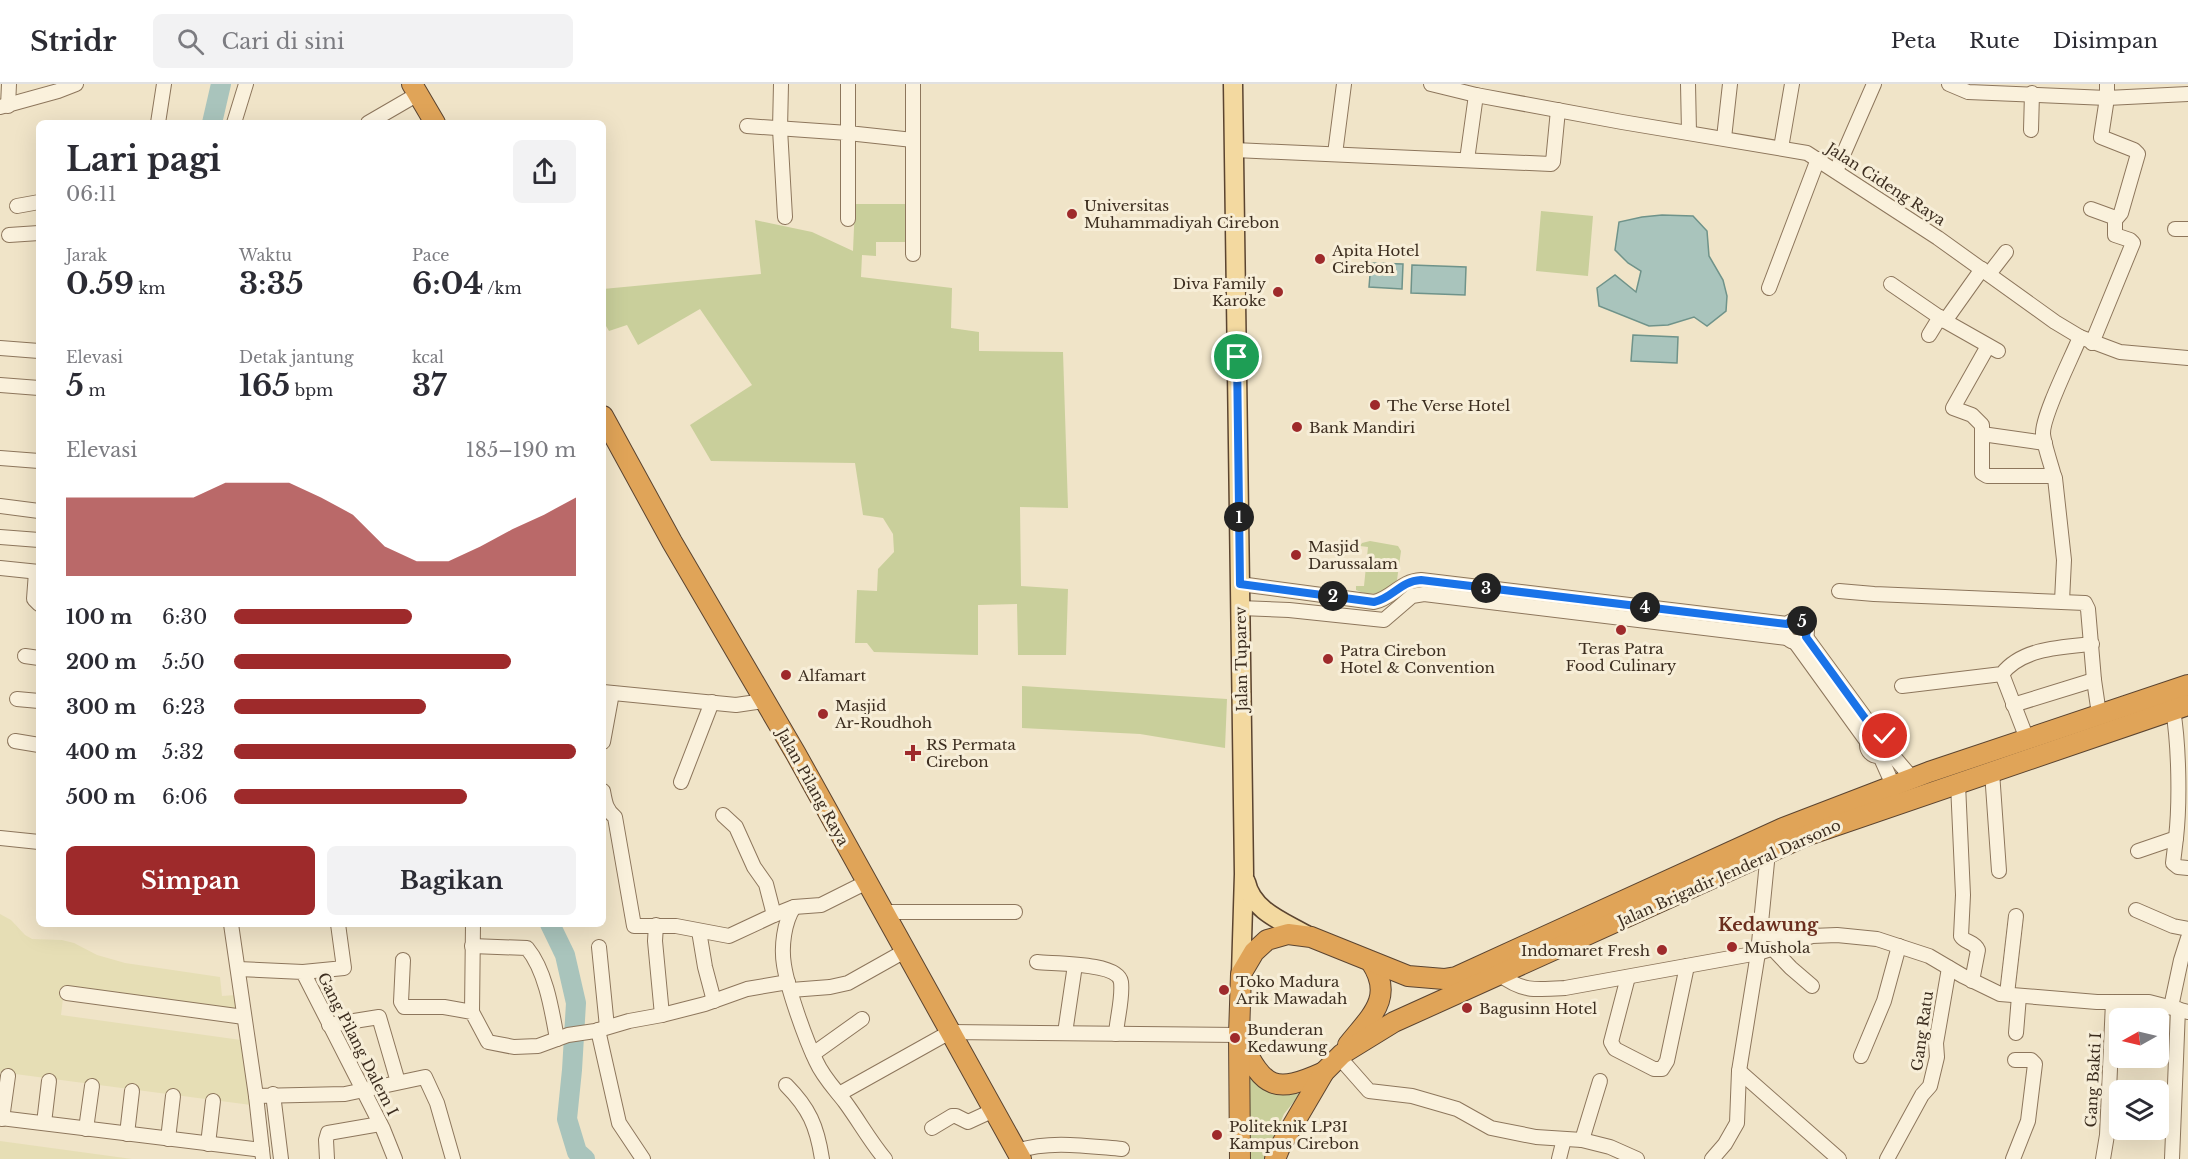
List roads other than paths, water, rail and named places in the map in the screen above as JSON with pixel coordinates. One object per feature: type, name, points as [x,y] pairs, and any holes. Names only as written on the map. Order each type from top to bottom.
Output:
[{"type":"highway","points":[[415,89],[433,120]]},
{"type":"highway","name":"Jalan Pilang Raya","points":[[606,421],[662,524],[884,912],[1018,1155]]},
{"type":"highway","name":"Jalan Brigadir Jenderal Darsono","points":[[1311,937],[1408,976],[1444,979],[1465,973],[1583,928],[1893,785],[2188,685]]},
{"type":"highway","name":"Jalan Brigadir Jenderal Darsono","points":[[1673,887],[1768,852],[1786,836],[1854,818],[2180,708]]},
{"type":"highway","name":"Jalan Brigadir Jenderal Darsono","points":[[1324,1072],[1340,1056],[1394,1022],[1499,974],[1583,928]]},
{"type":"highway","points":[[1240,1159],[1241,974],[1254,952],[1267,940],[1288,934],[1311,937]]},
{"type":"highway","points":[[1340,1056],[1380,1001],[1382,987],[1380,974],[1371,962]]},
{"type":"highway","points":[[1239,1035],[1257,1072],[1275,1084],[1290,1086],[1324,1072]]},
{"type":"highway","points":[[1275,1159],[1324,1072]]},
{"type":"main road","name":"Jalan Tuparev","points":[[1233,84],[1256,586],[1241,974]]},
{"type":"main road","points":[[1244,874],[1248,891],[1261,908],[1311,937]]},
{"type":"street","points":[[4,107],[9,84]]},
{"type":"street","points":[[4,107],[76,84]]},
{"type":"street","points":[[158,120],[164,84]]},
{"type":"street","points":[[235,120],[246,84]]},
{"type":"street","points":[[781,84],[780,129],[785,217]]},
{"type":"street","points":[[848,219],[849,84]]},
{"type":"street","points":[[913,84],[913,254]]},
{"type":"street","points":[[1335,154],[1344,84]]},
{"type":"street","points":[[1688,84],[1689,132]]},
{"type":"street","points":[[1724,138],[1730,84]]},
{"type":"street","points":[[1781,148],[1792,84]]},
{"type":"street","points":[[1836,171],[1874,84]]},
{"type":"street","points":[[1949,84],[1968,88],[2016,88],[2032,93],[2065,90],[2154,90],[2188,94]]},
{"type":"street","name":"Jalan Cideng Raya","points":[[1436,85],[1476,95],[1807,153],[1986,271],[2055,322],[2086,340],[2120,352],[2188,358]]},
{"type":"street","points":[[372,120],[415,89]]},
{"type":"street","points":[[2062,601],[2064,560],[2057,484],[2043,429],[2050,408],[2133,246],[2130,240],[2115,235],[2115,220],[2121,213],[2138,154],[2134,150],[2101,137],[2108,91]]},
{"type":"street","points":[[2031,130],[2032,93]]},
{"type":"street","points":[[1467,160],[1476,95]]},
{"type":"street","points":[[1235,150],[1552,164],[1558,110]]},
{"type":"street","points":[[747,126],[914,140]]},
{"type":"street","points":[[1769,288],[1818,159]]},
{"type":"street","points":[[16,206],[36,203]]},
{"type":"street","points":[[2091,209],[2111,216],[2115,220]]},
{"type":"street","points":[[9,235],[36,233]]},
{"type":"street","points":[[1929,335],[2006,252]]},
{"type":"street","points":[[1892,284],[1942,319],[1993,348],[1953,407],[1979,420],[1982,425],[1980,471],[1987,476],[2054,476]]},
{"type":"street","points":[[0,348],[36,351]]},
{"type":"street","points":[[0,386],[36,388]]},
{"type":"street","points":[[1982,434],[2045,443]]},
{"type":"street","points":[[0,458],[36,461]]},
{"type":"street","points":[[0,506],[36,511]]},
{"type":"street","points":[[0,537],[36,540]]},
{"type":"street","points":[[0,568],[36,572]]},
{"type":"street","points":[[1256,586],[1374,602],[1411,581],[1513,598],[1794,635],[1873,738],[1869,751],[1876,756],[1884,753]]},
{"type":"street","points":[[36,586],[34,599],[36,601]]},
{"type":"street","points":[[1839,591],[1952,598],[2083,602],[2087,605],[2099,714]]},
{"type":"street","points":[[1256,608],[1384,620],[1412,596],[1418,594],[1513,598]]},
{"type":"street","points":[[1902,686],[2002,674],[2019,659],[2054,648],[2092,644]]},
{"type":"street","points":[[2002,674],[2027,739]]},
{"type":"street","points":[[2013,705],[2094,680]]},
{"type":"street","points":[[606,712],[608,692],[736,705],[764,701]]},
{"type":"street","points":[[17,699],[36,701]]},
{"type":"street","points":[[681,782],[712,702]]},
{"type":"street","points":[[2180,708],[2175,727],[2178,805],[2173,863],[2178,867],[2188,868]]},
{"type":"street","points":[[15,741],[36,744]]},
{"type":"street","points":[[1884,753],[1912,778]]},
{"type":"street","points":[[1884,753],[1893,785]]},
{"type":"street","points":[[1992,772],[1999,871]]},
{"type":"street","points":[[1958,784],[1962,895],[1960,936],[1973,943],[1978,950],[1972,981]]},
{"type":"street","points":[[606,806],[615,817],[630,893],[633,924],[637,926],[676,926],[729,936],[794,908],[821,905],[867,882]]},
{"type":"street","points":[[723,815],[736,828],[754,867],[766,884],[774,915]]},
{"type":"street","points":[[0,838],[36,843]]},
{"type":"street","points":[[2138,851],[2176,838]]},
{"type":"street","points":[[1712,1159],[1725,1144],[1737,1123],[1739,1071],[1761,933],[1768,852]]},
{"type":"street","points":[[794,908],[788,918],[783,964],[813,1054],[826,1079],[885,1159]]},
{"type":"street","points":[[2136,910],[2173,926],[2188,929]]},
{"type":"street","points":[[884,912],[1015,912]]},
{"type":"street","points":[[2016,916],[2013,995],[2016,1033]]},
{"type":"street","points":[[656,925],[655,941],[662,1015]]},
{"type":"street","points":[[232,927],[246,969],[244,1017],[281,1159]]},
{"type":"street","points":[[303,972],[344,968],[338,927]]},
{"type":"street","points":[[473,927],[472,1012],[488,1042],[514,1047],[538,1046],[562,1037],[714,1001],[747,989],[789,986],[830,987],[848,982],[905,951]]},
{"type":"street","points":[[699,931],[714,1001]]},
{"type":"street","points":[[1761,933],[1803,938]]},
{"type":"street","points":[[1499,974],[1525,989],[1543,990],[1758,953],[1821,934],[1877,939],[1929,956],[2000,994],[2097,1002],[2149,1002],[2179,1009]]},
{"type":"street","points":[[2172,1159],[2181,960],[2188,938]]},
{"type":"street","points":[[472,946],[525,946],[527,948],[534,956],[540,970],[562,1037]]},
{"type":"street","points":[[1862,1056],[1884,1001],[1899,946]]},
{"type":"street","points":[[599,947],[597,1030],[619,1123],[644,1159]]},
{"type":"street","points":[[1773,949],[1812,986]]},
{"type":"street","points":[[403,960],[401,1002],[404,1007],[444,1007],[472,1012]]},
{"type":"street","points":[[1037,962],[1112,970],[1119,977],[1121,986],[1116,1034]]},
{"type":"street","points":[[1065,1033],[1075,965]]},
{"type":"street","points":[[1628,976],[1612,1045],[1654,1069],[1662,1069],[1667,1061],[1687,966]]},
{"type":"street","name":"Gang Ratu","points":[[1887,1159],[1922,1095],[1930,1086],[1937,1057],[1936,1043],[1949,968]]},
{"type":"street","name":"Gang Pilang Dalem I","points":[[246,969],[303,972],[380,1124],[395,1159]]},
{"type":"street","points":[[67,993],[244,1017]]},
{"type":"street","name":"Gang Bakti I","points":[[2103,1159],[2107,1135],[2113,1002]]},
{"type":"street","points":[[329,1025],[380,1017],[398,1082]]},
{"type":"street","points":[[813,1054],[862,1018]]},
{"type":"street","points":[[839,1094],[950,1032],[1239,1035]]},
{"type":"street","points":[[1340,1056],[1369,1091],[1412,1096],[1458,1109],[1491,1128],[1536,1137],[1582,1140],[1610,1147],[1637,1159]]},
{"type":"street","points":[[2013,1159],[2028,1121],[2035,1064],[2031,1060],[2015,1060]]},
{"type":"street","points":[[1739,1071],[1839,1159]]},
{"type":"street","points":[[8,1076],[1,1118],[168,1138],[262,1154],[265,1095]]},
{"type":"street","points":[[265,1095],[345,1094],[421,1077],[427,1079],[437,1103],[453,1159]]},
{"type":"street","points":[[44,1124],[49,1081]]},
{"type":"street","points":[[1582,1140],[1600,1081]]},
{"type":"street","points":[[786,1085],[811,1114],[819,1138],[822,1159]]},
{"type":"street","points":[[86,1129],[92,1086]]},
{"type":"street","points":[[127,1134],[132,1091]]},
{"type":"street","points":[[168,1138],[173,1096]]},
{"type":"street","points":[[208,1144],[213,1101]]},
{"type":"street","points":[[932,1128],[952,1116],[968,1122],[994,1110]]},
{"type":"street","points":[[327,1159],[328,1133],[380,1124]]},
{"type":"street","points":[[1559,1159],[1564,1139]]},
{"type":"street","points":[[1018,1155],[1035,1147],[1077,1144],[1122,1149]]},
{"type":"water","points":[[1662,215],[1693,216],[1707,231],[1709,256],[1723,280],[1727,296],[1726,311],[1707,326],[1694,317],[1668,325],[1649,326],[1599,306],[1597,288],[1615,275],[1636,292],[1641,271],[1628,263],[1615,250],[1619,222]]},
{"type":"water","points":[[1371,263],[1403,264],[1402,289],[1369,287]]},
{"type":"water","points":[[1412,265],[1466,267],[1465,295],[1411,293]]},
{"type":"water","points":[[1633,335],[1678,337],[1677,363],[1631,361]]},
{"type":"waterway","points":[[213,120],[221,84]]},
{"type":"waterway","points":[[551,927],[565,955],[576,1003],[567,1119],[577,1152],[585,1159]]},
{"type":"place","name":"Universitas Muhammadiyah Cirebon","points":[[1072,214]]},
{"type":"place","name":"Apita Hotel Cirebon","points":[[1320,259]]},
{"type":"place","name":"Diva Family Karoke","points":[[1278,292]]},
{"type":"place","name":"The Verse Hotel","points":[[1375,405]]},
{"type":"place","name":"Bank Mandiri","points":[[1297,427]]},
{"type":"place","name":"Masjid Darussalam","points":[[1296,555]]},
{"type":"place","name":"Teras Patra Food Culinary","points":[[1621,630]]},
{"type":"place","name":"Patra Cirebon Hotel & Convention","points":[[1328,659]]},
{"type":"place","name":"Alfamart","points":[[786,675]]},
{"type":"place","name":"Masjid Ar-Roudhoh","points":[[823,714]]},
{"type":"place","name":"RS Permata Cirebon","points":[[913,753]]},
{"type":"place","name":"Mushola","points":[[1732,947]]},
{"type":"place","name":"Indomaret Fresh","points":[[1662,950]]},
{"type":"place","name":"Toko Madura Arik Mawadah","points":[[1224,990]]},
{"type":"place","name":"Bagusinn Hotel","points":[[1467,1008]]},
{"type":"place","name":"Bunderan Kedawung","points":[[1235,1038]]},
{"type":"place","name":"Politeknik LP3I Kampus Cirebon","points":[[1217,1135]]},
{"type":"district","name":"Kedawung","points":[[1768,925]]}]
